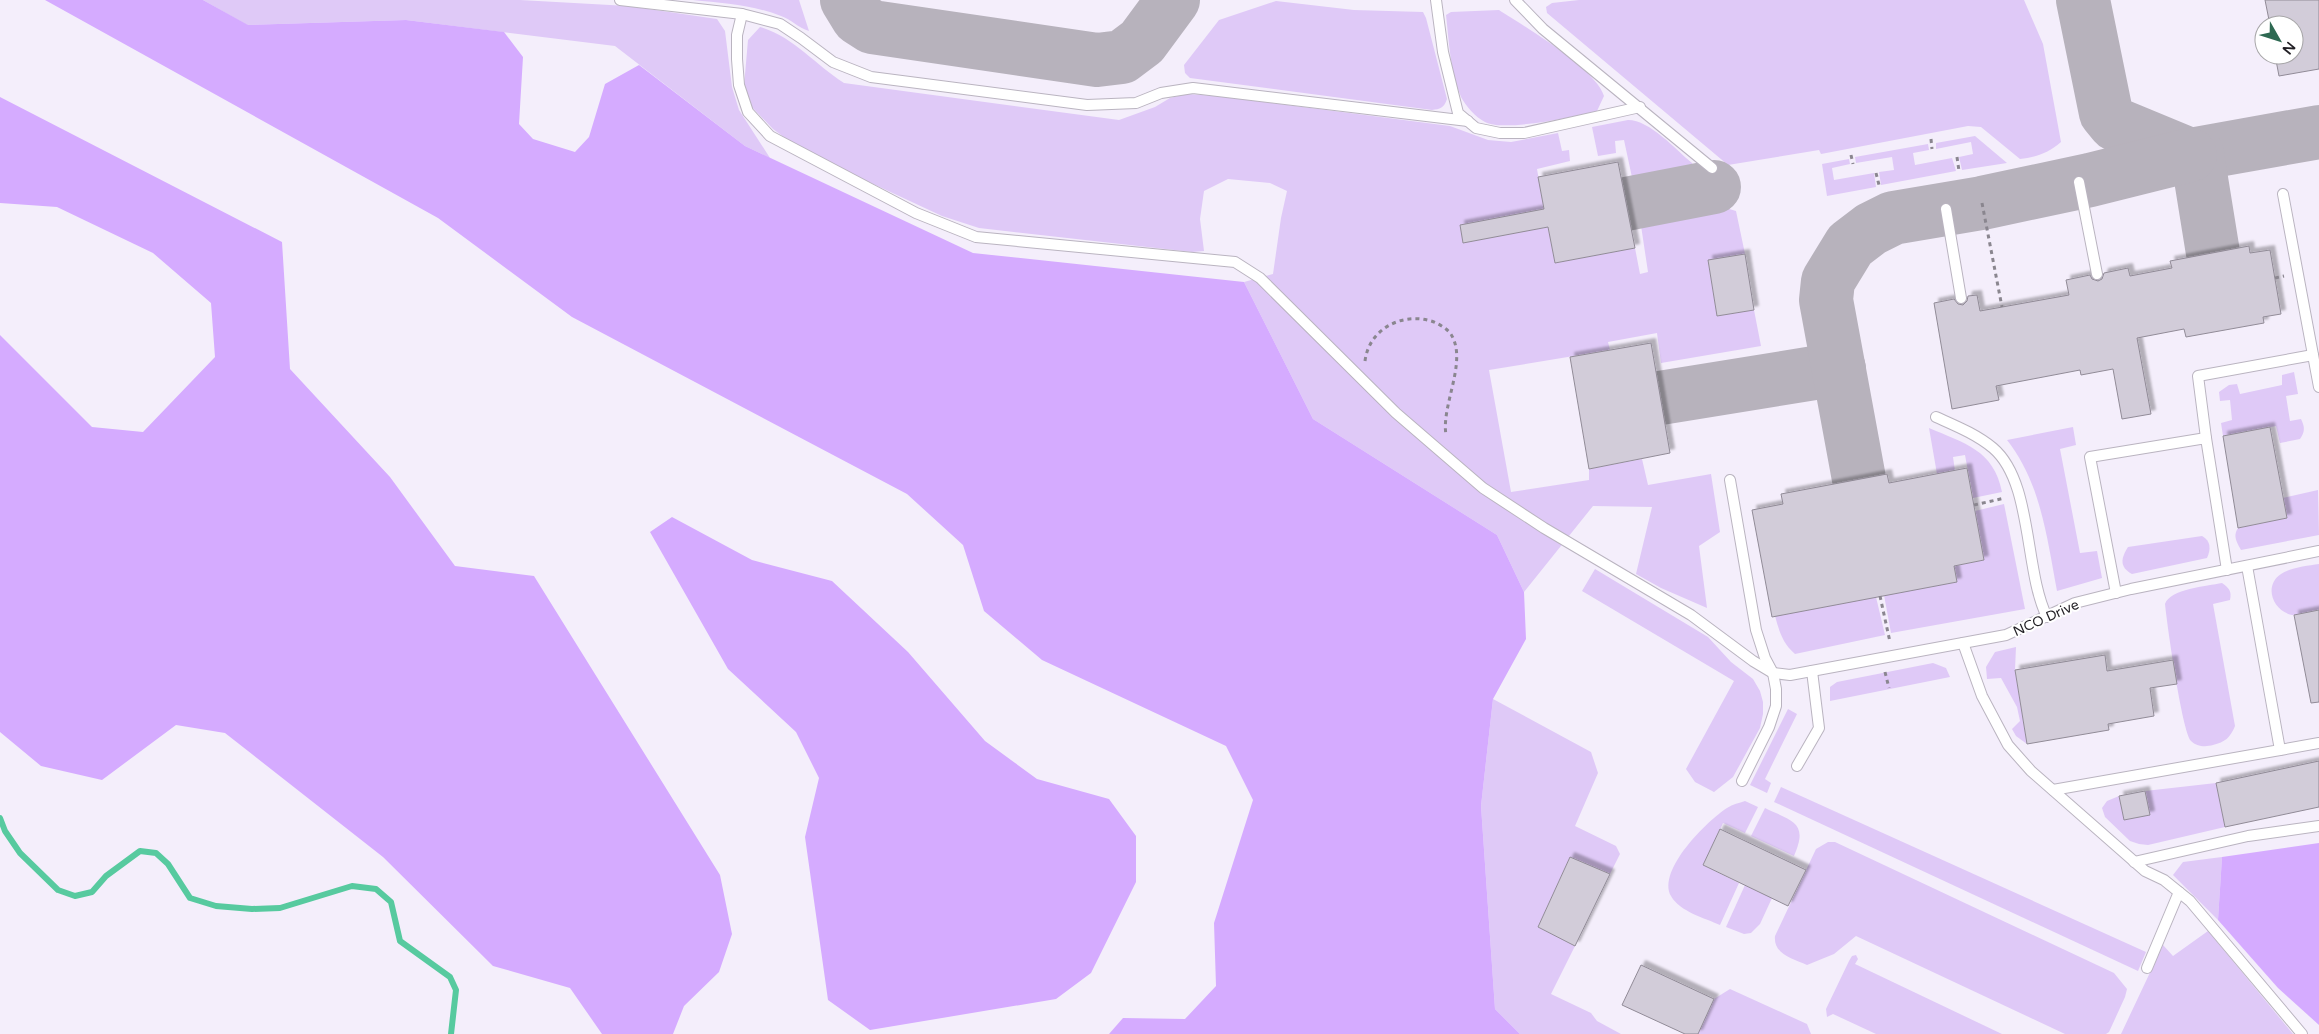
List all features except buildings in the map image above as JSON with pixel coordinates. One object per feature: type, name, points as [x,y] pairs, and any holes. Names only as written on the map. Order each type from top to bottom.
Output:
[{"type":"lane","points":[[620,0],[742,14],[780,24],[833,62],[871,77],[1087,104],[1136,102],[1161,94],[1193,88],[1468,121]]},
{"type":"lane","points":[[1436,0],[1443,52],[1458,113],[1476,128],[1500,134],[1524,133],[1640,107]]},
{"type":"lane","points":[[1515,0],[1543,29],[1712,168]]},
{"type":"lane","points":[[742,14],[738,35],[739,85],[748,112],[770,136],[916,213],[976,237],[1235,262],[1260,278],[1368,386],[1441,454],[1484,488],[1544,528],[1691,615],[1772,673]]},
{"type":"lane","points":[[2079,182],[2097,274]]},
{"type":"lane","points":[[2283,194],[2319,386]]},
{"type":"lane","points":[[1946,209],[1960,298]]},
{"type":"lane","points":[[2227,570],[2198,376],[2313,355]]},
{"type":"lane","points":[[1936,417],[1972,433],[1994,449],[2008,468],[2018,496],[2036,585],[2047,617]]},
{"type":"lane","points":[[2116,593],[2090,457],[2206,438]]},
{"type":"lane","points":[[1730,480],[1756,630],[1776,689],[1776,706],[1769,727],[1742,781]]},
{"type":"lane","name":"NCO Drive","points":[[1772,673],[1790,675],[2006,635],[2075,603],[2319,551]]},
{"type":"lane","points":[[2246,566],[2280,750]]},
{"type":"lane","points":[[1963,643],[1982,696],[2008,745],[2031,771],[2145,872],[2164,880],[2190,901],[2302,1034]]},
{"type":"lane","points":[[1796,766],[1819,728],[1807,672]]},
{"type":"lane","points":[[2052,790],[2319,743]]},
{"type":"lane","points":[[2134,862],[2248,836],[2319,826]]},
{"type":"lane","points":[[2147,968],[2180,892]]},
{"type":"path","points":[[1931,139],[1932,149]]},
{"type":"path","points":[[1851,155],[1853,164]]},
{"type":"path","points":[[1957,158],[1959,171]]},
{"type":"path","points":[[1876,173],[1879,185]]},
{"type":"path","points":[[1982,203],[2002,307]]},
{"type":"path","points":[[1368,386],[1364,367],[1366,354],[1381,330],[1400,320],[1424,318],[1441,324],[1452,336],[1456,355],[1455,377],[1446,411],[1447,440]]},
{"type":"path","points":[[1974,505],[2018,496]]},
{"type":"path","points":[[1880,596],[1894,656]]},
{"type":"shaded area","points":[[45,0],[203,0],[248,25],[406,20],[504,32],[523,57],[519,124],[533,139],[575,152],[589,137],[605,84],[639,65],[745,146],[973,253],[1244,282],[1313,419],[1497,535],[1524,592],[1526,639],[1493,699],[1481,806],[1495,1009],[1520,1034],[1109,1034],[1123,1018],[1185,1019],[1216,986],[1214,923],[1253,800],[1226,746],[1042,660],[984,611],[963,545],[907,494],[572,317],[438,218]]},
{"type":"shaded area","points":[[203,0],[520,0],[628,6],[717,19],[725,31],[732,87],[739,110],[770,158],[745,146],[615,46],[406,20],[247,25]]},
{"type":"shaded area","points":[[693,0],[799,0],[809,31],[785,17],[760,9]]},
{"type":"shaded area","points":[[1579,0],[2024,0],[2043,44],[2061,142],[2042,154],[2020,159],[1981,127],[1968,126],[1821,154],[1819,150],[1728,165],[1547,13],[1546,7],[1552,3]]},
{"type":"shaded area","points":[[1276,1],[1354,10],[1423,12],[1447,99],[1445,104],[1432,110],[1190,78],[1185,73],[1184,65],[1219,20]]},
{"type":"shaded area","points":[[1499,10],[1558,49],[1588,73],[1604,96],[1597,111],[1557,120],[1494,125],[1485,122],[1471,111],[1461,97],[1454,77],[1446,15],[1451,12]]},
{"type":"shaded area","points":[[760,27],[794,44],[844,83],[1119,120],[1155,107],[1170,98],[1187,94],[1217,96],[1450,126],[1488,140],[1511,142],[1558,133],[1562,151],[1569,150],[1570,161],[1537,169],[1544,209],[1460,225],[1463,243],[1548,227],[1555,263],[1635,248],[1640,274],[1648,272],[1640,219],[1716,205],[1736,211],[1745,254],[1708,261],[1717,316],[1754,310],[1761,346],[1661,363],[1657,333],[1608,342],[1610,350],[1489,370],[1511,492],[1589,480],[1589,469],[1642,459],[1648,485],[1711,474],[1720,532],[1699,546],[1707,608],[1661,588],[1636,574],[1652,507],[1593,506],[1524,592],[1497,535],[1313,419],[1244,282],[1273,274],[1287,191],[1270,183],[1228,179],[1204,191],[1200,219],[1204,251],[1192,252],[979,228],[942,216],[841,169],[792,143],[773,129],[748,103],[744,86],[748,40]]},
{"type":"shaded area","points":[[0,97],[282,242],[290,369],[390,477],[455,566],[534,576],[720,875],[732,934],[719,972],[684,1006],[673,1034],[602,1034],[570,988],[493,966],[383,857],[225,733],[176,725],[102,780],[41,766],[0,732],[0,335],[92,427],[143,432],[215,357],[211,303],[153,253],[57,207],[0,203]]},
{"type":"shaded area","points":[[1628,120],[1636,121],[1654,130],[1692,163],[1696,171],[1633,182],[1624,140],[1615,141],[1616,153],[1598,156],[1592,127]]},
{"type":"shaded area","points":[[1975,136],[2007,163],[1962,170],[1959,157],[1973,154],[1971,142],[1936,149],[1936,143]]},
{"type":"shaded area","points":[[1928,144],[1929,150],[1913,153],[1915,165],[1952,158],[1956,171],[1881,185],[1879,172],[1894,170],[1892,157],[1856,163],[1855,157]]},
{"type":"shaded area","points":[[1849,159],[1850,164],[1832,168],[1834,180],[1874,173],[1876,187],[1827,196],[1822,164]]},
{"type":"shaded area","points":[[2294,372],[2298,394],[2286,396],[2290,421],[2301,419],[2303,425],[2304,432],[2300,439],[2280,443],[2276,426],[2223,436],[2221,423],[2232,420],[2230,400],[2220,401],[2219,392],[2229,385],[2237,384],[2240,394],[2282,385],[2282,375]]},
{"type":"shaded area","points":[[2073,427],[2076,445],[2060,449],[2080,553],[2097,551],[2102,578],[2057,591],[2046,531],[2035,493],[2028,474],[2007,440]]},
{"type":"shaded area","points":[[1929,428],[1954,438],[1985,457],[1998,478],[2002,492],[1973,498],[1965,455],[1953,457],[1955,471],[1937,474]]},
{"type":"shaded area","points":[[2318,490],[2319,535],[2241,550],[2236,539],[2238,528],[2287,518],[2283,498]]},
{"type":"shaded area","points":[[2004,504],[2025,609],[1891,633],[1884,595],[1957,582],[1954,566],[1984,560],[1975,511]]},
{"type":"shaded area","points":[[672,517],[752,560],[832,581],[908,652],[985,741],[1037,779],[1109,799],[1136,836],[1136,882],[1091,973],[1056,999],[870,1030],[828,1000],[805,837],[819,778],[796,732],[728,669],[650,532]]},
{"type":"shaded area","points":[[2202,536],[2207,540],[2209,546],[2207,558],[2132,574],[2123,565],[2122,562],[2128,547]]},
{"type":"shaded area","points":[[2319,564],[2319,610],[2295,615],[2285,613],[2275,603],[2273,598],[2272,585],[2276,579],[2281,574],[2290,570]]},
{"type":"shaded area","points":[[1595,569],[1708,637],[1731,662],[1753,679],[1760,691],[1763,702],[1763,714],[1760,728],[1733,777],[1714,792],[1695,782],[1686,769],[1734,681],[1582,591]]},
{"type":"shaded area","points":[[2222,583],[2231,594],[2230,600],[2213,604],[2235,726],[2231,734],[2224,741],[2210,746],[2202,746],[2191,741],[2183,718],[2165,604],[2168,599],[2181,592]]},
{"type":"shaded area","points":[[1876,597],[1885,635],[1795,654],[1784,642],[1775,616]]},
{"type":"shaded area","points":[[2016,647],[2015,670],[2027,744],[2016,736],[2012,729],[2020,721],[2017,707],[2001,678],[1987,679],[1986,667],[1995,652]]},
{"type":"shaded area","points":[[1933,663],[1946,668],[1950,677],[1830,701],[1830,687],[1837,682]]},
{"type":"shaded area","points":[[1493,699],[1591,752],[1598,773],[1575,826],[1616,846],[1620,854],[1610,874],[1570,857],[1538,927],[1575,946],[1551,994],[1591,1013],[1597,1021],[1621,1034],[1520,1034],[1495,1009],[1481,806]]},
{"type":"shaded area","points":[[1788,709],[1797,714],[1765,779],[1771,783],[1767,793],[1750,785]]},
{"type":"shaded area","points":[[2216,783],[2225,827],[2148,845],[2130,841],[2105,817],[2102,808],[2107,801],[2119,796],[2124,820],[2149,815],[2145,791]]},
{"type":"shaded area","points":[[1781,787],[2146,952],[2138,971],[1774,802]]},
{"type":"shaded area","points":[[1745,801],[1758,807],[1745,833],[1723,823],[1703,865],[1739,883],[1720,925],[1693,914],[1675,902],[1671,896],[1669,885],[1671,873],[1686,847],[1718,814],[1727,808]]},
{"type":"shaded area","points":[[1765,808],[1790,820],[1799,829],[1800,836],[1794,856],[1751,836]]},
{"type":"shaded area","points":[[1828,842],[1835,842],[2114,973],[2127,989],[2109,1032],[2106,1034],[2065,1034],[1856,936],[1834,954],[1807,965],[1785,955],[1777,947],[1775,936],[1816,849]]},
{"type":"shaded area","points":[[2319,843],[2319,1025],[2278,988],[2218,920],[2222,857]]},
{"type":"shaded area","points":[[2222,857],[2218,920],[2173,875],[2183,862]]},
{"type":"shaded area","points":[[1745,885],[1772,898],[1760,924],[1751,933],[1744,934],[1726,927]]},
{"type":"shaded area","points":[[2208,931],[2293,1034],[2121,1034],[2163,945],[2173,956]]},
{"type":"shaded area","points":[[1856,955],[1858,959],[1855,964],[2002,1034],[1876,1034],[1833,1014],[1827,1017],[1826,1009],[1849,961],[1852,956]]},
{"type":"shaded area","points":[[1730,989],[1807,1024],[1811,1034],[1698,1034],[1714,999]]},
{"type":"waterway","points":[[0,818],[5,831],[20,853],[58,890],[75,896],[92,892],[106,876],[140,851],[156,853],[168,864],[190,898],[216,906],[252,909],[280,908],[352,886],[376,889],[391,902],[400,941],[450,977],[456,990],[451,1034]]},
{"type":"taxiway","points":[[847,0],[858,18],[872,27],[1097,60],[1122,57],[1142,42],[1173,0]]},
{"type":"taxiway","points":[[2083,0],[2106,113],[2115,124],[2190,155],[2319,132]]},
{"type":"taxiway","points":[[2197,154],[2213,253]]},
{"type":"taxiway","points":[[1859,479],[1826,300],[1828,281],[1850,245],[1871,229],[1893,218],[1982,203],[2090,180],[2190,155]]},
{"type":"taxiway","points":[[1626,204],[1714,187]]},
{"type":"taxiway","points":[[1660,398],[1839,369]]}]
